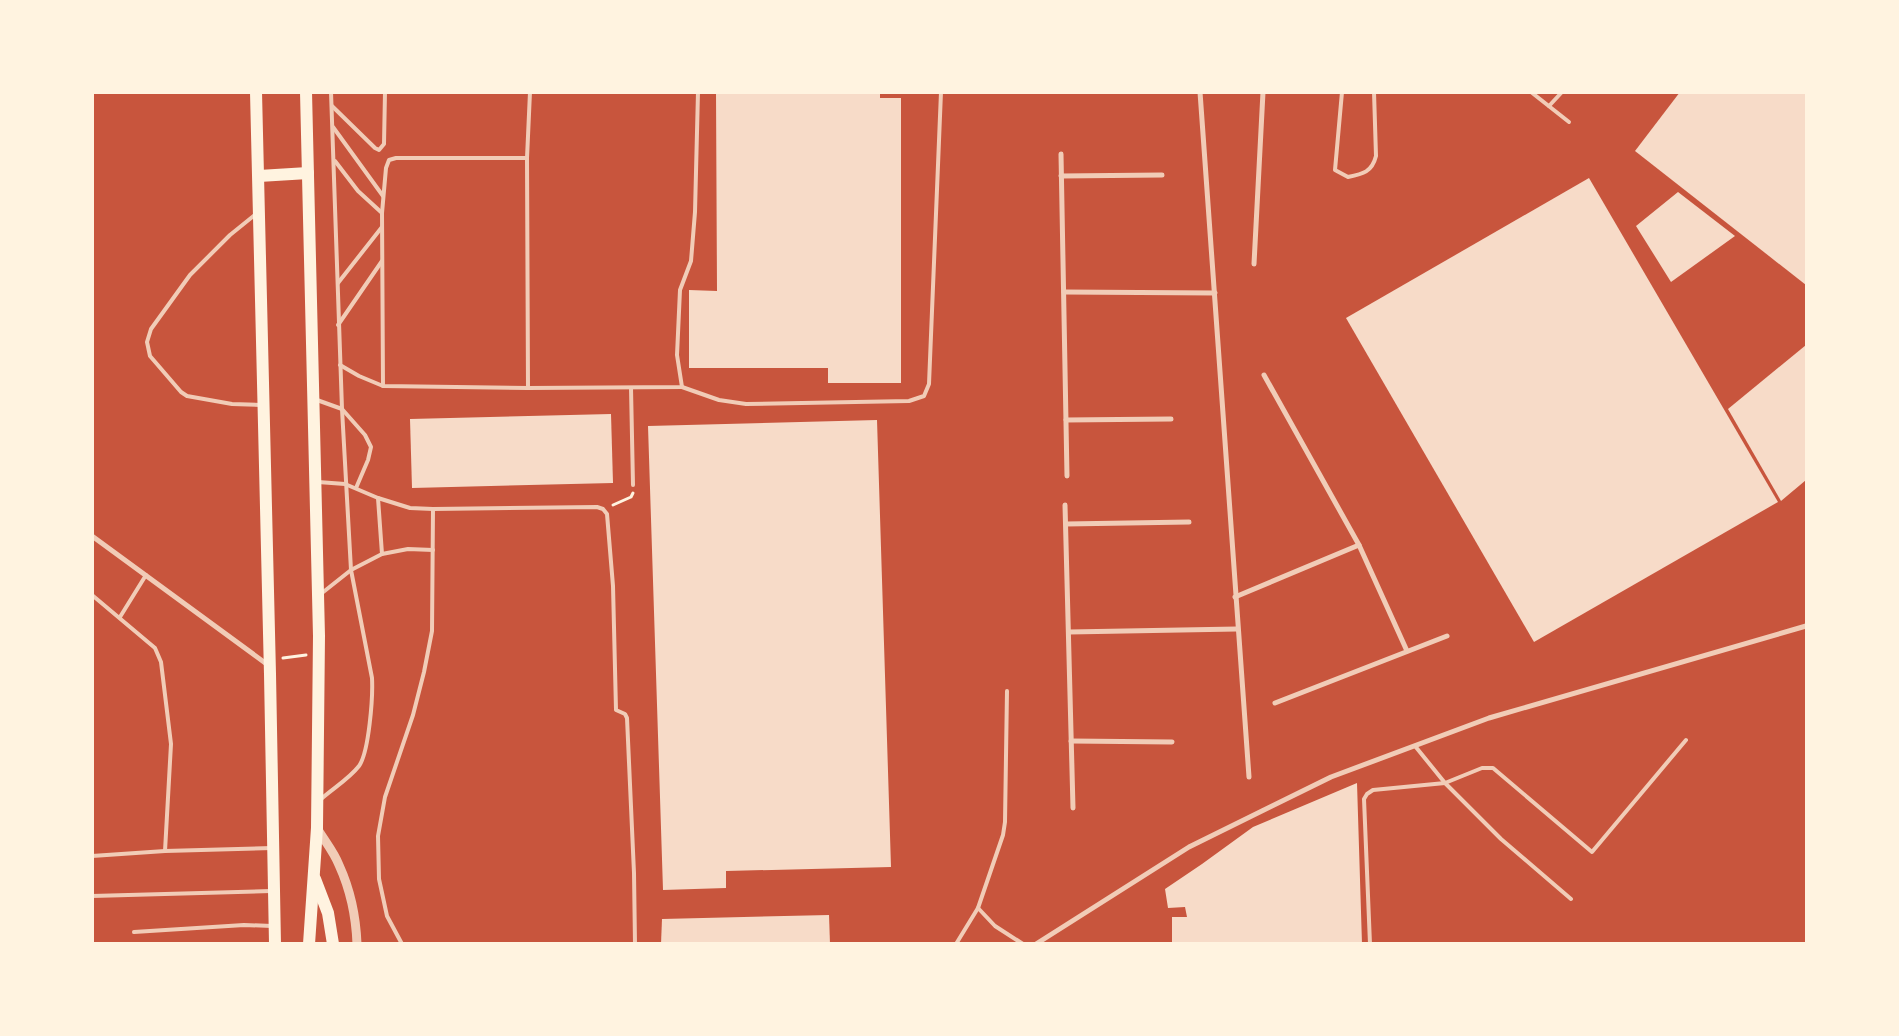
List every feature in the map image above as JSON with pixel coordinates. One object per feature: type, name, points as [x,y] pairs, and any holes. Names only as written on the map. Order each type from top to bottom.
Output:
[{"type":"main road","points":[[256,92],[264,405],[275,663],[272,848],[275,944]]},
{"type":"main road","points":[[306,92],[318,596],[317,828],[309,944]]},
{"type":"main road","points":[[259,176],[308,173]]},
{"type":"main road","points":[[313,874],[328,913],[333,944]]},
{"type":"street","points":[[1200,92],[1249,777]]},
{"type":"street","points":[[1254,264],[1264,92]]},
{"type":"street","points":[[1061,154],[1067,476]]},
{"type":"street","points":[[1061,176],[1162,175]]},
{"type":"street","points":[[1064,292],[1215,293]]},
{"type":"street","points":[[1264,375],[1359,545],[1407,651]]},
{"type":"street","points":[[1066,420],[1171,418]]},
{"type":"street","points":[[1065,505],[1070,632],[1073,808]]},
{"type":"street","points":[[1066,524],[1189,522]]},
{"type":"street","points":[[92,536],[275,663]]},
{"type":"street","points":[[1235,597],[1359,545]]},
{"type":"street","points":[[1036,944],[1189,847],[1331,777],[1490,718],[1806,626]]},
{"type":"street","points":[[1070,632],[1237,629]]},
{"type":"street","points":[[1275,703],[1447,636]]},
{"type":"street","points":[[1071,741],[1172,742]]},
{"type":"street","points":[[317,828],[339,864],[349,891],[354,914],[357,944]]},
{"type":"lane","points":[[317,802],[357,768],[365,752],[373,690],[352,570],[345,484],[331,92]]},
{"type":"lane","points":[[332,106],[379,150],[384,144],[385,92]]},
{"type":"lane","points":[[528,388],[527,158],[530,92]]},
{"type":"lane","points":[[682,387],[678,355],[680,290],[691,261],[696,212],[698,92]]},
{"type":"lane","points":[[340,365],[359,376],[383,386],[528,388],[682,387],[719,400],[746,404],[909,401],[924,396],[929,384],[941,92]]},
{"type":"lane","points":[[1342,92],[1336,170],[1348,177],[1368,172],[1374,165],[1376,156],[1374,92]]},
{"type":"lane","points":[[1531,92],[1569,122]]},
{"type":"lane","points":[[1549,106],[1562,92]]},
{"type":"lane","points":[[332,125],[383,196]]},
{"type":"lane","points":[[383,386],[382,213],[386,168],[389,160],[396,158],[527,158]]},
{"type":"lane","points":[[334,160],[358,191],[382,213]]},
{"type":"lane","points":[[260,211],[230,234],[190,275],[151,328],[147,342],[150,356],[180,392],[187,396],[232,404],[264,405]]},
{"type":"lane","points":[[338,283],[382,227]]},
{"type":"lane","points":[[338,325],[382,261]]},
{"type":"lane","points":[[631,388],[634,485]]},
{"type":"lane","points":[[314,399],[342,409],[365,435],[370,447],[368,460],[356,488]]},
{"type":"lane","points":[[316,482],[345,484],[378,498],[410,508],[597,508],[603,509],[607,514],[613,586],[616,710],[625,714],[627,718],[634,873],[635,944]]},
{"type":"lane","points":[[378,498],[382,554]]},
{"type":"lane","points":[[402,944],[387,916],[379,879],[378,836],[385,798],[413,715],[432,632],[433,509]]},
{"type":"lane","points":[[318,596],[352,570],[382,554],[408,549],[433,550]]},
{"type":"lane","points":[[120,617],[146,575]]},
{"type":"lane","points":[[92,594],[155,648],[162,662],[171,744],[165,851]]},
{"type":"lane","points":[[956,944],[978,908],[1006,822],[1007,691]]},
{"type":"lane","points":[[1370,944],[1364,799],[1373,790],[1445,783],[1482,768],[1493,768],[1592,852],[1686,740]]},
{"type":"lane","points":[[1415,746],[1445,783],[1501,839],[1571,899]]},
{"type":"lane","points":[[92,856],[165,851],[272,848]]},
{"type":"lane","points":[[92,896],[273,891]]},
{"type":"lane","points":[[978,908],[995,926],[1023,944]]},
{"type":"lane","points":[[134,932],[244,925],[274,926]]},
{"type":"path","points":[[603,509],[631,497],[634,485]]},
{"type":"path","points":[[275,663],[307,655]]},
{"type":"building","points":[[716,92],[880,92],[880,98],[901,98],[901,383],[828,383],[828,368],[689,368],[689,290],[717,291]]},
{"type":"building","points":[[1680,92],[1806,92],[1806,285],[1635,151]]},
{"type":"building","points":[[1589,178],[1778,502],[1534,642],[1346,318]]},
{"type":"building","points":[[1678,192],[1735,236],[1671,282],[1636,226]]},
{"type":"building","points":[[1806,345],[1806,480],[1781,501],[1728,409]]},
{"type":"building","points":[[611,414],[613,483],[412,488],[410,419]]},
{"type":"building","points":[[877,420],[891,867],[726,871],[726,888],[663,890],[648,426]]},
{"type":"building","points":[[1357,783],[1362,944],[1172,944],[1172,917],[1187,917],[1185,907],[1168,908],[1165,889],[1253,827]]},
{"type":"building","points":[[829,915],[830,944],[661,944],[662,919]]}]
